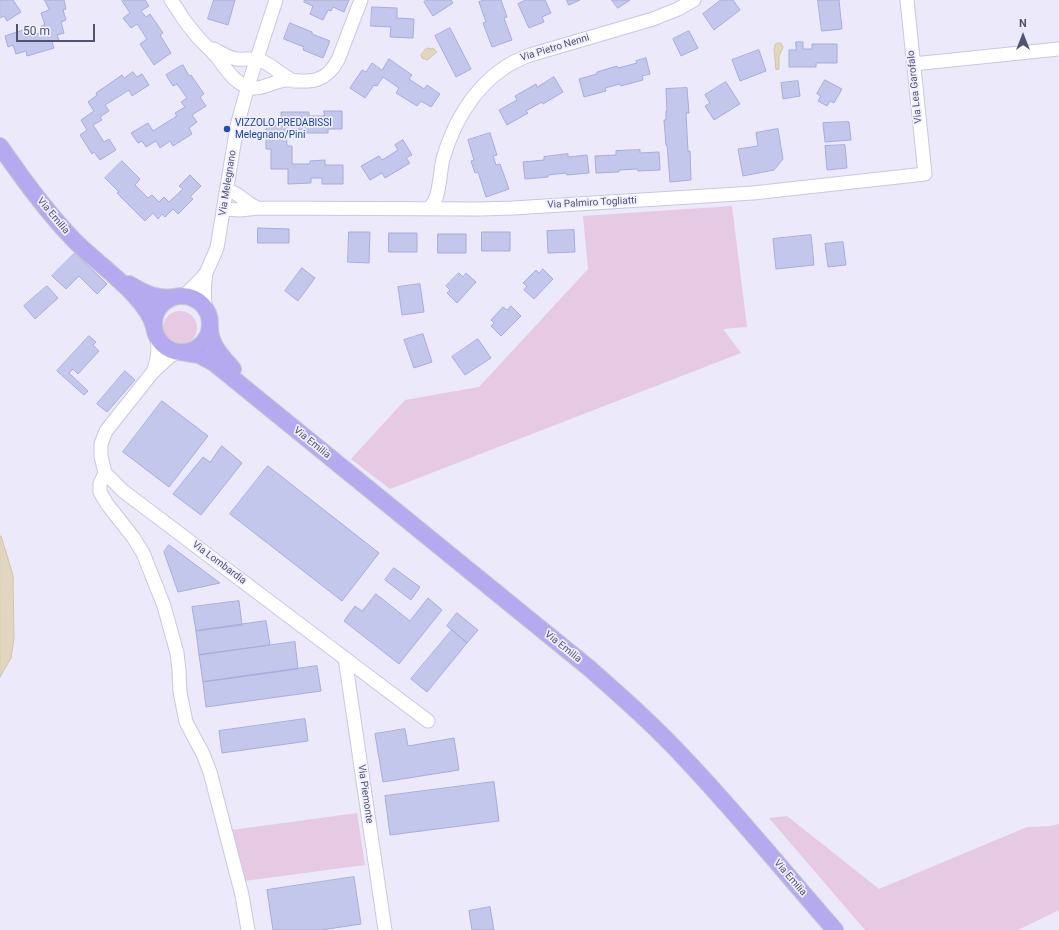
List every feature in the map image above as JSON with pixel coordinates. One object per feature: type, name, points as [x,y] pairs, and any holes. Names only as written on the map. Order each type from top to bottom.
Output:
[{"type":"main road","name":"Via Emilia","points":[[0,146],[20,175],[53,217],[84,251],[115,276],[148,311],[152,318],[155,331]]},
{"type":"main road","name":"Via Emilia","points":[[115,276],[146,294],[161,297],[178,296]]},
{"type":"main road","points":[[178,296],[186,296],[194,299],[202,305],[209,319],[207,337],[199,346],[189,351],[180,352],[166,347],[161,342],[155,331],[154,318],[159,308],[168,300],[178,296]]},
{"type":"main road","name":"Via Emilia","points":[[209,319],[211,339],[218,351],[258,399]]},
{"type":"main road","name":"Via Emilia","points":[[180,352],[199,355],[210,361],[589,668],[636,710],[706,781],[835,930]]},
{"type":"street","points":[[171,0],[191,30],[233,77],[241,83],[258,88],[284,80],[317,80],[330,73],[338,60],[361,0]]},
{"type":"street","name":"Via Melegnano","points":[[178,296],[187,293],[206,273],[217,248],[237,126],[248,86],[276,0]]},
{"type":"street","name":"Via Pietro Nenni","points":[[429,209],[436,198],[443,159],[460,116],[477,93],[501,69],[530,55],[664,15],[694,0]]},
{"type":"street","name":"Via Lea Garofalo","points":[[907,0],[925,174]]},
{"type":"street","points":[[204,43],[231,58],[257,59],[265,62],[287,78],[295,81]]},
{"type":"street","points":[[913,64],[1059,49]]},
{"type":"street","name":"Via Palmiro Togliatti","points":[[223,209],[513,208],[753,193],[925,174]]},
{"type":"street","points":[[227,190],[237,193],[252,206],[258,208]]},
{"type":"street","name":"Via Melegnano","points":[[206,273],[205,300],[209,319]]},
{"type":"street","points":[[152,373],[156,365],[158,345],[155,331]]},
{"type":"street","points":[[180,352],[170,356],[152,373],[106,431],[102,444],[101,456],[105,473],[100,484],[100,492],[143,553],[164,606],[177,652],[181,698],[186,722],[203,754],[210,772],[242,895],[248,930]]},
{"type":"street","name":"Via Lombardia","points":[[105,473],[123,491],[428,721]]},
{"type":"street","name":"Via Piemonte","points":[[345,658],[385,930]]},
{"type":"shaded area","points":[[777,43],[781,43],[783,47],[779,56],[779,69],[776,70],[774,49]]},
{"type":"shaded area","points":[[427,48],[433,48],[437,52],[427,60],[422,58],[421,55]]},
{"type":"shaded area","points":[[732,206],[747,327],[723,329],[741,353],[390,489],[351,459],[405,400],[479,387],[588,269],[583,216]]},
{"type":"shaded area","points":[[180,311],[186,312],[192,316],[196,322],[196,334],[192,340],[186,344],[180,345],[174,344],[168,340],[164,334],[163,328],[164,322],[168,316],[174,312]]},
{"type":"shaded area","points":[[0,536],[13,575],[14,638],[11,658],[0,677]]},
{"type":"shaded area","points":[[357,813],[365,865],[244,881],[232,830]]},
{"type":"shaded area","points":[[787,816],[879,889],[1027,827],[1051,826],[1059,824],[1059,910],[1018,930],[865,930],[769,818]]},
{"type":"building","points":[[0,0],[13,0],[21,12],[7,21],[4,16],[0,18]]},
{"type":"building","points":[[45,0],[64,0],[66,9],[63,10],[66,20],[61,22],[64,33],[57,35],[59,40],[52,42],[54,48],[27,56],[26,51],[16,54],[13,45],[8,47],[5,36],[23,30],[25,37],[43,32],[41,26],[45,25],[41,13],[49,10]]},
{"type":"building","points":[[145,0],[149,6],[141,11],[146,17],[150,14],[163,33],[160,35],[171,53],[154,65],[140,44],[147,39],[137,24],[131,28],[123,18],[130,13],[122,1]]},
{"type":"building","points":[[214,0],[235,0],[228,25],[208,19]]},
{"type":"building","points":[[305,0],[349,0],[344,12],[333,7],[331,11],[328,10],[323,20],[310,14],[313,6],[304,2]]},
{"type":"building","points":[[426,0],[451,0],[453,3],[433,16],[424,2]]},
{"type":"building","points":[[485,0],[501,0],[507,17],[504,18],[512,40],[492,47],[483,23],[486,22],[479,2]]},
{"type":"building","points":[[526,0],[545,0],[551,13],[542,17],[544,22],[529,28],[518,4]]},
{"type":"building","points":[[567,0],[580,0],[569,5]]},
{"type":"building","points":[[612,0],[630,0],[618,8]]},
{"type":"building","points":[[721,0],[733,0],[740,10],[714,30],[703,14]]},
{"type":"building","points":[[818,0],[839,0],[842,29],[822,31]]},
{"type":"building","points":[[372,7],[397,8],[397,18],[414,19],[413,38],[390,37],[391,27],[371,26]]},
{"type":"building","points":[[290,23],[330,41],[323,58],[303,50],[304,47],[284,39]]},
{"type":"building","points":[[450,28],[471,69],[456,77],[435,36]]},
{"type":"building","points":[[689,31],[698,48],[681,56],[673,39]]},
{"type":"building","points":[[796,42],[803,42],[803,49],[812,49],[812,44],[837,44],[837,63],[816,63],[816,67],[789,67],[789,50],[796,50]]},
{"type":"building","points":[[759,50],[766,71],[740,81],[732,60]]},
{"type":"building","points":[[646,58],[650,74],[642,76],[643,80],[621,86],[620,84],[605,88],[606,91],[584,97],[579,79],[617,66],[618,68],[637,63],[636,61]]},
{"type":"building","points":[[389,59],[412,75],[409,79],[424,89],[427,85],[440,94],[431,107],[421,101],[417,106],[396,93],[399,88],[383,77],[377,86],[374,85],[365,98],[350,88],[362,70],[366,72],[372,63],[382,70]]},
{"type":"building","points":[[183,65],[189,76],[191,75],[204,94],[200,97],[206,106],[192,115],[197,122],[189,128],[192,134],[173,146],[170,141],[160,148],[156,141],[146,147],[142,141],[138,143],[131,133],[148,123],[153,131],[177,116],[175,113],[185,107],[181,102],[187,98],[177,84],[173,86],[166,75]]},
{"type":"building","points":[[133,72],[137,77],[142,74],[149,85],[132,96],[129,90],[105,105],[109,111],[100,117],[102,120],[93,125],[104,142],[109,139],[116,150],[100,160],[94,152],[92,154],[80,135],[87,130],[81,120],[94,111],[88,102],[97,95],[96,93],[122,75],[124,78]]},
{"type":"building","points":[[554,77],[563,92],[543,104],[542,102],[526,111],[528,113],[507,125],[499,110],[517,100],[515,96],[536,84],[537,87]]},
{"type":"building","points":[[825,80],[842,89],[834,103],[830,101],[827,106],[818,101],[821,96],[817,94]]},
{"type":"building","points":[[798,81],[800,96],[783,99],[781,83]]},
{"type":"building","points":[[726,82],[740,104],[714,120],[705,106],[710,103],[705,95]]},
{"type":"building","points":[[687,88],[689,113],[686,113],[691,180],[670,182],[664,120],[666,120],[667,111],[666,89]]},
{"type":"building","points":[[324,111],[342,111],[342,129],[328,129],[328,133],[305,133],[305,130],[286,130],[287,146],[292,146],[292,164],[310,164],[310,161],[325,160],[325,165],[343,165],[343,184],[322,184],[322,178],[311,178],[311,183],[288,184],[288,169],[271,169],[271,149],[266,149],[266,123],[281,123],[281,112],[309,112],[309,116],[324,116]]},
{"type":"building","points":[[849,122],[851,140],[825,142],[823,123]]},
{"type":"building","points":[[778,129],[783,159],[774,170],[743,176],[738,149],[758,146],[756,133]]},
{"type":"building","points":[[490,133],[497,155],[493,156],[496,165],[500,164],[509,189],[486,197],[478,172],[475,173],[471,161],[474,160],[468,140]]},
{"type":"building","points":[[403,140],[412,155],[406,158],[410,163],[385,178],[382,173],[370,180],[361,166],[379,156],[382,160],[398,150],[395,145]]},
{"type":"building","points":[[845,145],[847,168],[827,170],[825,146]]},
{"type":"building","points":[[640,150],[640,153],[659,152],[660,170],[638,171],[637,169],[619,170],[619,172],[596,173],[595,156],[616,155],[616,151]]},
{"type":"building","points":[[568,154],[568,157],[587,155],[589,173],[567,175],[566,173],[548,175],[548,177],[525,179],[523,162],[544,160],[544,157]]},
{"type":"building","points":[[122,161],[140,179],[135,185],[148,198],[152,195],[159,202],[164,197],[169,202],[183,189],[179,186],[190,175],[201,186],[190,197],[193,199],[178,214],[173,209],[165,217],[162,214],[158,219],[153,213],[145,221],[117,193],[119,192],[105,178]]},
{"type":"building","points":[[258,228],[289,229],[289,243],[258,243]]},
{"type":"building","points":[[574,230],[575,252],[548,253],[547,231]]},
{"type":"building","points":[[349,232],[370,232],[369,263],[348,262]]},
{"type":"building","points":[[482,232],[510,232],[510,251],[482,251]]},
{"type":"building","points":[[389,233],[417,233],[417,252],[389,252]]},
{"type":"building","points":[[438,234],[466,234],[466,253],[438,253]]},
{"type":"building","points":[[811,235],[814,265],[776,269],[773,239]]},
{"type":"building","points":[[843,242],[846,265],[828,267],[825,244]]},
{"type":"building","points":[[75,253],[107,284],[97,294],[79,276],[66,289],[52,276]]},
{"type":"building","points":[[302,268],[315,278],[298,301],[285,291]]},
{"type":"building","points":[[543,269],[553,279],[534,299],[524,290],[527,286],[523,283],[536,270],[539,273]]},
{"type":"building","points":[[459,273],[463,277],[466,273],[476,282],[457,303],[447,293],[450,290],[446,286]]},
{"type":"building","points":[[420,284],[424,312],[402,315],[398,287]]},
{"type":"building","points":[[47,286],[58,298],[35,319],[24,306]]},
{"type":"building","points":[[511,306],[521,316],[501,336],[491,326],[494,323],[491,320],[503,307],[507,310]]},
{"type":"building","points":[[423,334],[432,362],[414,368],[404,340]]},
{"type":"building","points":[[89,336],[96,342],[93,345],[99,351],[78,374],[73,369],[69,373],[88,391],[84,395],[57,371]]},
{"type":"building","points":[[478,339],[491,358],[465,375],[452,357]]},
{"type":"building","points":[[125,371],[135,380],[107,412],[97,404]]},
{"type":"building","points":[[162,401],[208,436],[169,487],[123,452]]},
{"type":"building","points":[[222,446],[242,463],[201,515],[173,494],[203,457],[210,462]]},
{"type":"building","points":[[268,466],[379,553],[342,601],[230,514]]},
{"type":"building","points":[[169,545],[220,583],[178,592],[164,552]]},
{"type":"building","points":[[394,568],[420,587],[411,600],[385,580]]},
{"type":"building","points":[[376,594],[410,621],[428,598],[442,610],[399,664],[344,621],[355,606],[362,611]]},
{"type":"building","points":[[239,601],[242,625],[196,631],[192,607]]},
{"type":"building","points":[[457,613],[478,630],[467,643],[447,626]]},
{"type":"building","points":[[266,621],[270,645],[199,655],[196,631]]},
{"type":"building","points":[[452,630],[467,643],[427,692],[411,679]]},
{"type":"building","points":[[295,642],[298,669],[203,682],[199,655]]},
{"type":"building","points":[[317,666],[321,691],[206,707],[203,682]]},
{"type":"building","points":[[305,719],[308,741],[222,753],[219,731]]},
{"type":"building","points":[[405,729],[408,746],[454,738],[459,770],[383,782],[375,734]]},
{"type":"building","points":[[494,782],[499,821],[390,835],[385,796]]},
{"type":"building","points":[[354,877],[361,924],[321,930],[273,930],[267,890]]},
{"type":"building","points":[[490,907],[494,930],[472,930],[469,911]]},
{"type":"place","name":"VIZZOLO PREDABISSI Melegnano/Pini","points":[[227,129]]}]
